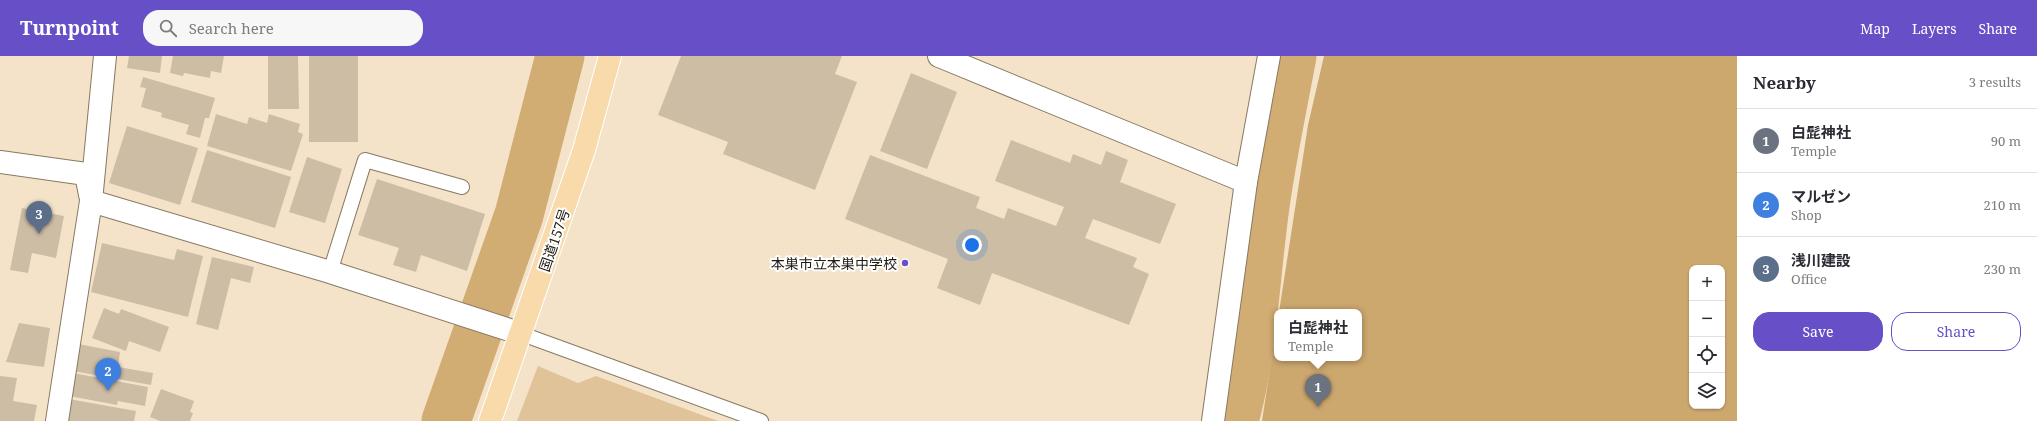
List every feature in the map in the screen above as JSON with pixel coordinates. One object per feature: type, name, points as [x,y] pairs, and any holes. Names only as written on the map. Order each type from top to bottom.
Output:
[{"type":"highway","name":"国道157号","points":[[490,421],[522,334],[584,150],[610,56]]},
{"type":"street","points":[[58,421],[91,201],[105,56]]},
{"type":"street","points":[[939,56],[1246,182]]},
{"type":"street","points":[[1214,421],[1246,182],[1269,56]]},
{"type":"street","points":[[0,162],[86,174],[91,201]]},
{"type":"street","points":[[91,201],[330,272],[464,314],[522,334]]},
{"type":"lane","points":[[330,272],[365,160],[462,187]]},
{"type":"lane","points":[[522,334],[761,421]]},
{"type":"shaded area","points":[[1324,56],[1737,56],[1737,421],[1262,421],[1274,343],[1274,361],[1362,361],[1362,309],[1279,309],[1308,125]]},
{"type":"shaded area","points":[[538,366],[578,383],[596,376],[718,421],[517,421]]},
{"type":"building","points":[[129,56],[162,56],[160,73],[127,68]]},
{"type":"building","points":[[173,56],[224,56],[221,73],[211,71],[210,78],[184,73],[183,76],[170,73]]},
{"type":"building","points":[[268,56],[298,56],[299,109],[268,109]]},
{"type":"building","points":[[309,56],[358,56],[358,142],[309,142]]},
{"type":"building","points":[[681,56],[842,56],[835,74],[857,82],[815,190],[723,154],[728,142],[658,115]]},
{"type":"building","points":[[911,73],[957,92],[927,169],[880,151]]},
{"type":"building","points":[[143,77],[215,98],[209,118],[205,118],[200,138],[186,134],[189,125],[161,117],[162,113],[141,107],[146,88],[140,87]]},
{"type":"building","points":[[216,114],[247,124],[249,117],[267,123],[269,114],[300,124],[298,132],[303,134],[291,171],[207,146]]},
{"type":"building","points":[[127,126],[198,148],[180,205],[109,183]]},
{"type":"building","points":[[1011,140],[1070,163],[1073,154],[1101,165],[1106,151],[1128,160],[1120,182],[1176,204],[1160,244],[1093,219],[1085,238],[1137,258],[1133,267],[1149,274],[1129,325],[992,273],[980,305],[937,288],[948,259],[845,219],[870,155],[980,197],[976,208],[1004,219],[1008,208],[1056,226],[1064,207],[995,181]]},
{"type":"building","points":[[207,150],[291,177],[275,228],[191,202]]},
{"type":"building","points":[[307,157],[342,169],[325,223],[289,212]]},
{"type":"building","points":[[377,179],[485,214],[467,271],[421,255],[416,272],[393,265],[399,248],[358,235]]},
{"type":"building","points":[[22,208],[64,216],[56,258],[32,253],[28,273],[10,270]]},
{"type":"building","points":[[102,243],[174,260],[177,249],[203,256],[188,317],[91,292]]},
{"type":"building","points":[[212,257],[254,267],[250,283],[231,278],[218,330],[196,324]]},
{"type":"building","points":[[104,308],[119,314],[121,309],[169,327],[160,352],[129,341],[126,351],[92,338]]},
{"type":"building","points":[[19,323],[50,328],[44,367],[6,362]]},
{"type":"building","points":[[78,344],[120,352],[118,367],[153,373],[151,385],[73,371]]},
{"type":"building","points":[[73,373],[148,387],[145,406],[118,401],[117,405],[69,396]]},
{"type":"building","points":[[0,376],[17,378],[13,401],[37,405],[34,421],[0,421]]},
{"type":"building","points":[[161,389],[194,401],[190,412],[193,413],[190,421],[160,421],[150,417]]},
{"type":"building","points":[[69,399],[136,411],[134,421],[65,421]]},
{"type":"waterway","points":[[446,421],[519,215],[560,56]]},
{"type":"waterway","points":[[1234,421],[1246,366],[1262,227],[1275,145],[1292,56]]},
{"type":"place","name":"浅川建設","points":[[39,234]]},
{"type":"place","name":"本巣市立本巣中学校","points":[[905,263]]},
{"type":"place","name":"マルゼン","points":[[108,391]]},
{"type":"place","name":"白髭神社","points":[[1318,407]]}]
